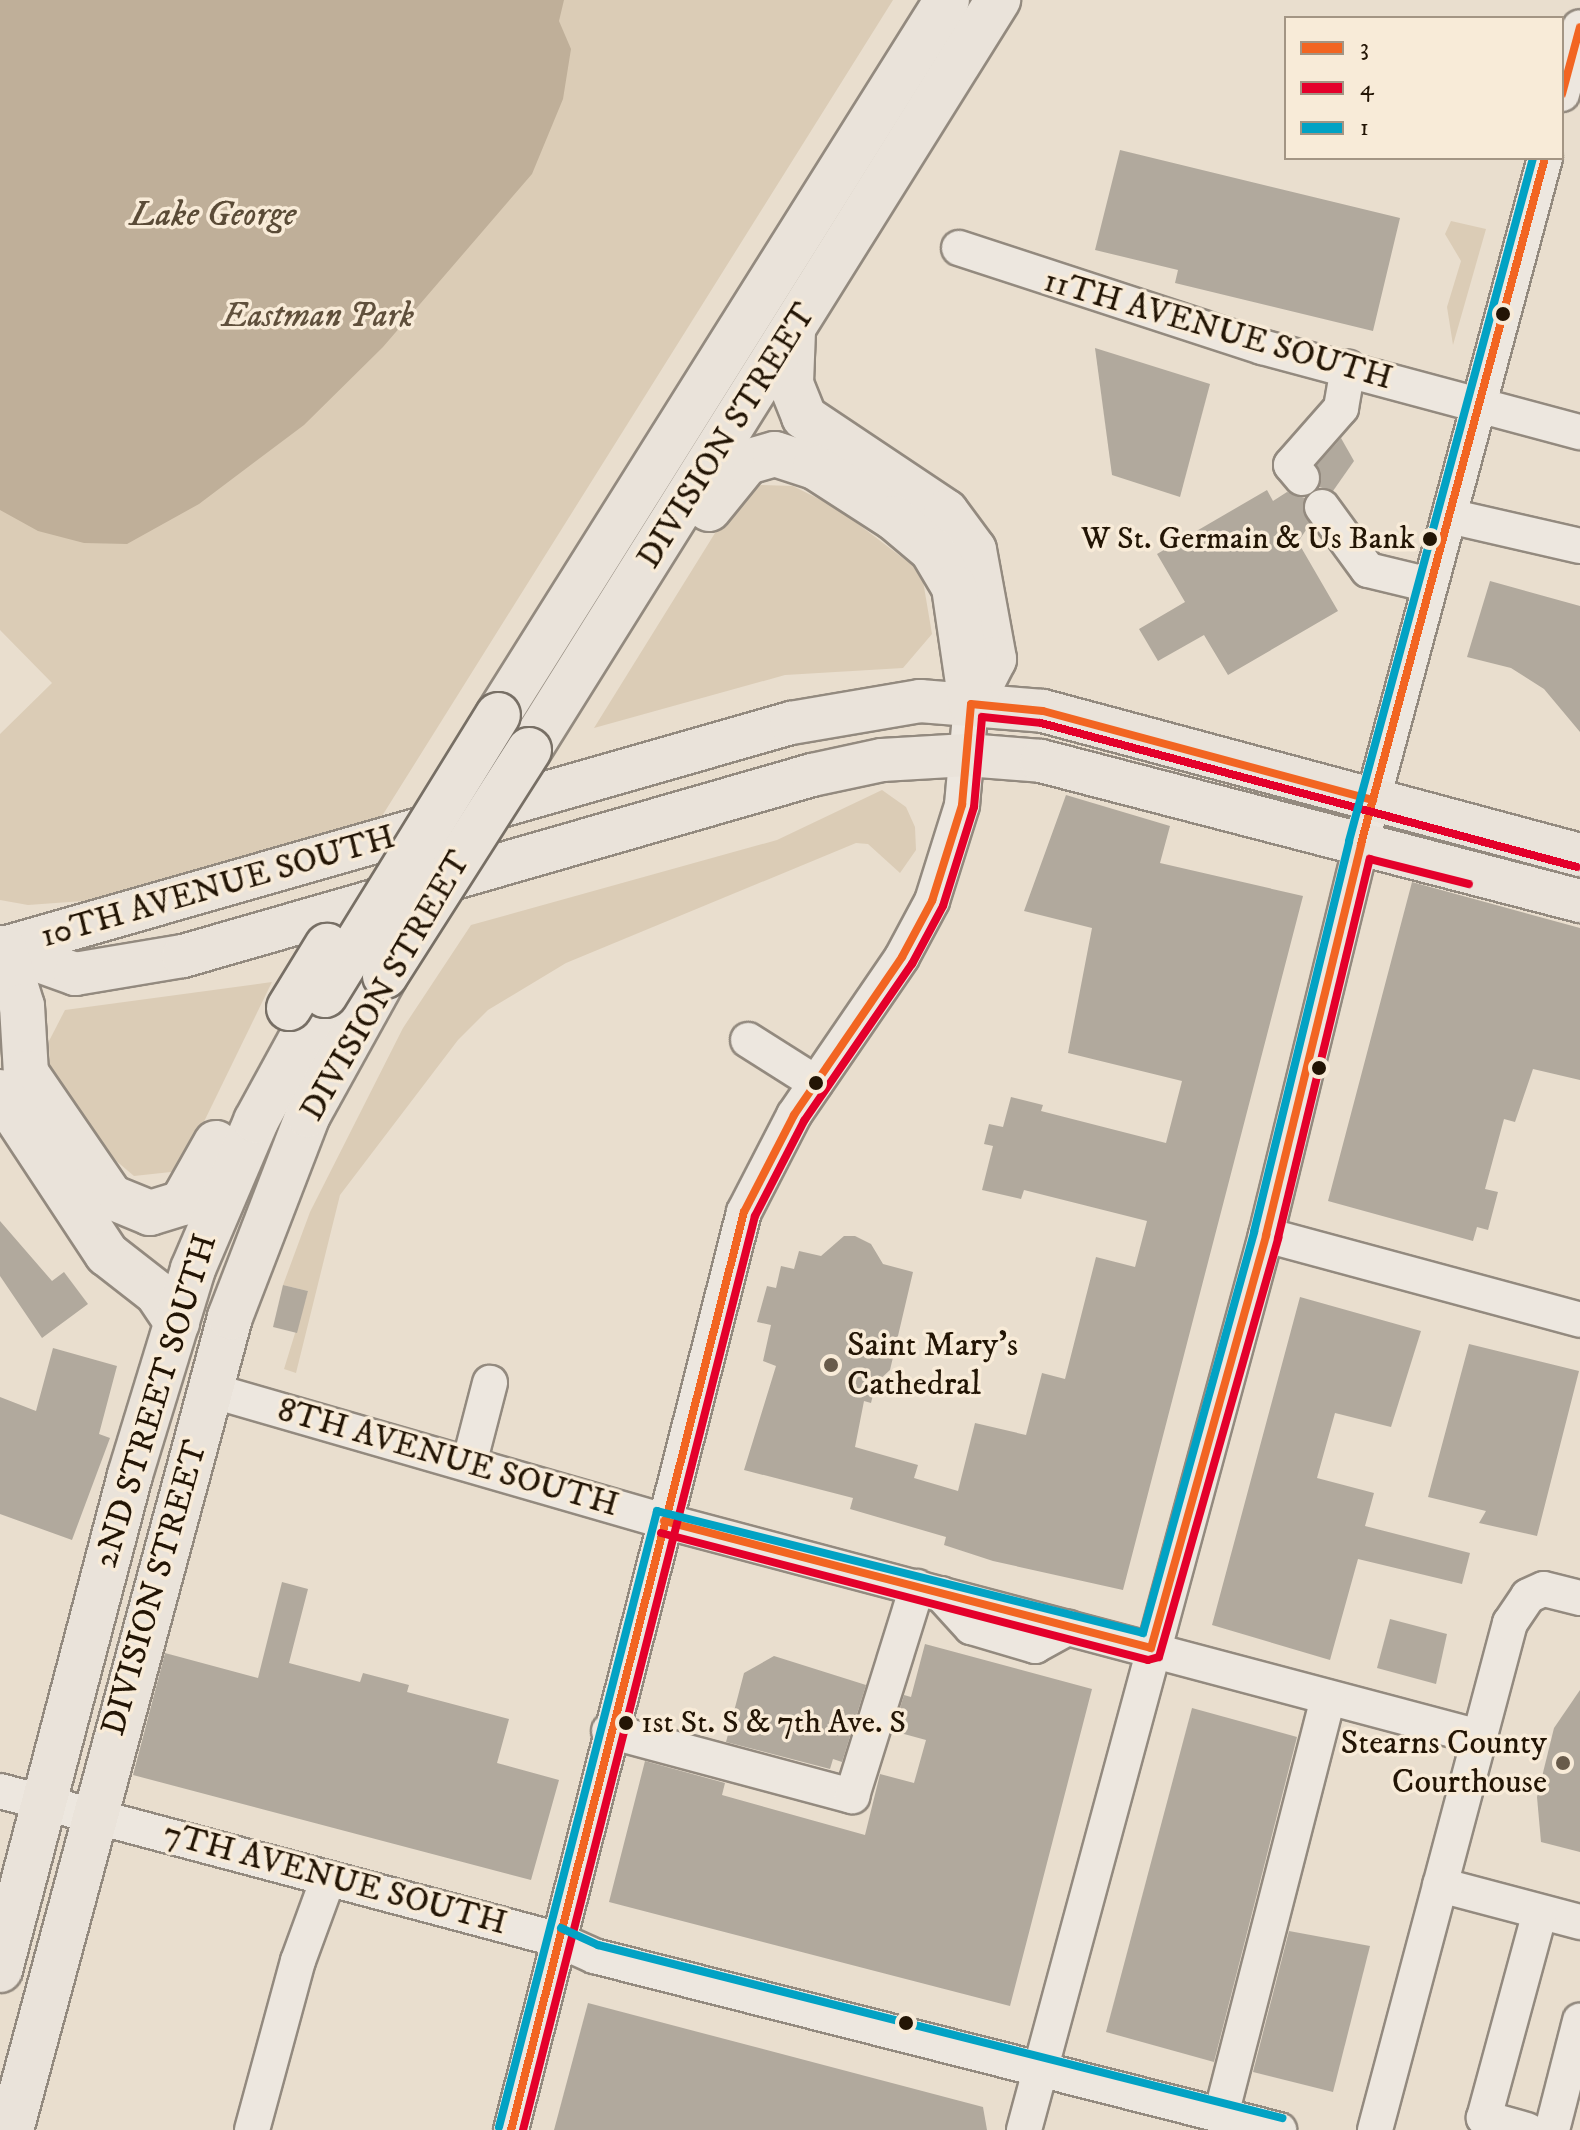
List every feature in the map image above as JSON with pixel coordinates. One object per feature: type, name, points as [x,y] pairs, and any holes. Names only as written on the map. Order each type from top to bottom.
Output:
[{"type":"highway","name":"DIVISION STREET","points":[[402,867],[947,0]]},
{"type":"highway","name":"DIVISION STREET","points":[[11,2130],[91,1814],[210,1390],[283,1171],[385,976],[529,750],[576,694],[793,331],[998,0]]},
{"type":"highway","points":[[793,331],[791,384],[804,417],[946,512],[974,550],[994,659],[971,704]]},
{"type":"highway","points":[[576,694],[727,482],[747,462],[775,454],[815,467],[932,550],[954,587],[971,704]]},
{"type":"highway","name":"2ND STREET SOUTH","points":[[0,1970],[42,1802],[177,1323],[216,1209],[307,1001],[402,867]]},
{"type":"highway","points":[[1,951],[22,1006],[26,1073],[100,1184],[129,1210],[150,1213],[182,1203],[307,1001]]},
{"type":"highway","points":[[0,1092],[107,1254],[157,1293],[177,1323]]},
{"type":"main road","name":"10TH AVENUE SOUTH","points":[[1,951],[791,723],[920,701],[1043,711],[1580,855]]},
{"type":"main road","name":"10TH AVENUE SOUTH","points":[[1,951],[75,974],[183,956],[812,775],[882,760],[967,755],[1041,761],[1580,901]]},
{"type":"street","points":[[1564,87],[1580,27]]},
{"type":"street","points":[[1024,2130],[1151,1648],[1266,1235],[1361,844],[1544,160]]},
{"type":"street","name":"11TH AVENUE SOUTH","points":[[959,248],[1087,295],[1580,432]]},
{"type":"street","points":[[1302,478],[1291,465],[1341,408],[1348,368]]},
{"type":"street","points":[[1322,507],[1368,570],[1430,585]]},
{"type":"street","points":[[1449,516],[1580,546]]},
{"type":"street","points":[[511,2130],[556,1939],[744,1212],[816,1083],[902,957],[932,901],[960,818],[971,704]]},
{"type":"street","points":[[748,1040],[816,1083]]},
{"type":"street","points":[[1266,1235],[1580,1320]]},
{"type":"street","points":[[469,1464],[490,1383]]},
{"type":"street","name":"8TH AVENUE SOUTH","points":[[210,1390],[664,1521],[1479,1737]]},
{"type":"street","points":[[1375,2130],[1510,1623],[1528,1596],[1544,1589],[1580,1598]]},
{"type":"street","points":[[609,1731],[852,1796],[929,1591]]},
{"type":"street","points":[[1237,2122],[1328,1697]]},
{"type":"street","name":"7TH AVENUE SOUTH","points":[[0,1791],[556,1939],[594,1956],[1040,2068],[1237,2122],[1279,2130]]},
{"type":"street","points":[[252,2130],[298,1961],[328,1879]]},
{"type":"street","points":[[1440,1885],[1580,1922]]},
{"type":"street","points":[[1527,2130],[1484,2118],[1540,1912]]},
{"type":"street","points":[[1552,2130],[1580,2021]]},
{"type":"green space","name":"Eastman Park","points":[[0,0],[893,0],[372,832],[97,900],[28,905],[0,900],[0,734],[52,683],[0,630]]},
{"type":"green space","points":[[1451,221],[1486,229],[1453,345],[1447,307],[1461,261],[1445,234]]},
{"type":"green space","points":[[761,485],[793,486],[837,508],[912,565],[923,581],[932,634],[903,668],[785,675],[594,728],[738,496]]},
{"type":"green space","points":[[882,790],[906,807],[915,827],[916,850],[900,873],[868,844],[856,843],[566,963],[488,1010],[458,1040],[340,1195],[296,1373],[284,1369],[308,1291],[283,1285],[310,1212],[403,1028],[471,925],[777,840]]},
{"type":"green space","points":[[272,982],[180,1171],[134,1176],[114,1159],[50,1071],[49,1041],[65,1010]]},
{"type":"water","name":"Lake George","points":[[0,0],[564,0],[559,21],[571,49],[563,99],[532,174],[383,347],[304,425],[199,504],[127,544],[84,543],[38,531],[0,510]]},
{"type":"building","points":[[1120,150],[1400,218],[1373,331],[1175,283],[1178,270],[1095,250]]},
{"type":"building","points":[[1095,348],[1210,384],[1180,497],[1112,475]]},
{"type":"building","points":[[1341,438],[1354,461],[1333,491],[1319,487],[1317,465]]},
{"type":"building","points":[[1267,490],[1273,501],[1287,492],[1305,498],[1310,524],[1298,542],[1338,611],[1228,675],[1204,635],[1158,661],[1139,629],[1185,602],[1157,554]]},
{"type":"building","points":[[1490,581],[1580,606],[1580,732],[1544,689],[1511,668],[1467,657]]},
{"type":"building","points":[[1066,795],[1170,826],[1160,863],[1303,896],[1123,1590],[993,1561],[944,1545],[946,1537],[850,1509],[853,1498],[744,1470],[776,1366],[763,1361],[771,1325],[757,1322],[767,1286],[776,1288],[781,1266],[794,1269],[799,1251],[821,1256],[844,1236],[855,1236],[871,1244],[883,1264],[913,1272],[890,1370],[876,1383],[871,1403],[864,1401],[855,1447],[918,1465],[914,1478],[958,1491],[975,1423],[1026,1435],[1042,1373],[1065,1379],[1096,1257],[1135,1267],[1147,1221],[1024,1190],[1021,1199],[982,1190],[993,1146],[984,1144],[989,1124],[1003,1127],[1011,1097],[1043,1105],[1041,1111],[1166,1143],[1182,1081],[1068,1053],[1092,928],[1024,911]]},
{"type":"building","points":[[1412,882],[1580,928],[1580,1080],[1533,1069],[1515,1122],[1504,1119],[1485,1189],[1498,1192],[1488,1230],[1477,1227],[1473,1241],[1328,1201]]},
{"type":"building","points":[[0,1221],[52,1281],[64,1272],[88,1304],[42,1338],[0,1276]]},
{"type":"building","points":[[283,1285],[308,1291],[297,1333],[273,1327]]},
{"type":"building","points":[[1300,1297],[1421,1331],[1391,1427],[1335,1413],[1317,1478],[1374,1493],[1365,1526],[1470,1553],[1462,1584],[1358,1559],[1330,1660],[1212,1625]]},
{"type":"building","points":[[1469,1344],[1579,1371],[1537,1536],[1479,1523],[1486,1511],[1428,1497]]},
{"type":"building","points":[[53,1348],[117,1366],[99,1434],[110,1438],[72,1540],[0,1514],[0,1397],[36,1411]]},
{"type":"building","points":[[282,1582],[308,1589],[289,1663],[360,1682],[363,1673],[409,1685],[407,1692],[509,1719],[497,1763],[559,1780],[531,1880],[133,1775],[165,1653],[258,1678]]},
{"type":"building","points":[[1390,1619],[1447,1634],[1436,1684],[1377,1668]]},
{"type":"building","points":[[925,1644],[1092,1689],[1010,2006],[609,1902],[645,1761],[725,1783],[722,1795],[865,1835],[880,1774],[914,1783],[926,1740],[893,1731],[904,1695],[911,1697]]},
{"type":"building","points":[[774,1656],[866,1685],[842,1762],[833,1759],[830,1769],[726,1742],[744,1673]]},
{"type":"building","name":"Stearns County Courthouse","points":[[1580,1690],[1580,1852],[1541,1842],[1537,1797],[1554,1728]]},
{"type":"building","points":[[1192,1708],[1297,1737],[1214,2062],[1106,2032]]},
{"type":"building","points":[[1289,1931],[1370,1946],[1333,2092],[1253,2072]]},
{"type":"building","points":[[588,2003],[983,2107],[987,2130],[554,2130]]},
{"type":"transit line","name":"3","points":[[1564,87],[1580,27]]},
{"type":"transit line","name":"1","points":[[499,2127],[657,1511],[1143,1633],[1254,1232],[1349,841],[1532,160]]},
{"type":"transit line","name":"3","points":[[664,1521],[1151,1648],[1266,1235],[1361,844],[1544,160]]},
{"type":"transit line","name":"3","points":[[511,2130],[744,1212],[794,1115],[902,957],[932,901],[962,805],[971,704],[1043,711],[1373,800]]},
{"type":"transit line","name":"4","points":[[523,2130],[755,1216],[804,1121],[912,964],[943,906],[974,807],[982,717],[1041,723],[1577,867]]},
{"type":"transit line","name":"4","points":[[661,1533],[1148,1660],[1159,1657],[1278,1238],[1370,859],[1469,884]]},
{"type":"transit line","name":"1","points":[[561,1928],[598,1945],[1282,2118]]},
{"type":"place","name":"W St. Germain & Us Bank","points":[[1430,539]]},
{"type":"place","name":"Saint Mary's Cathedral","points":[[831,1365]]},
{"type":"place","name":"1st St. S & 7th Ave. S","points":[[626,1723]]},
{"type":"place","name":"Stearns County Courthouse","points":[[1563,1763]]}]
